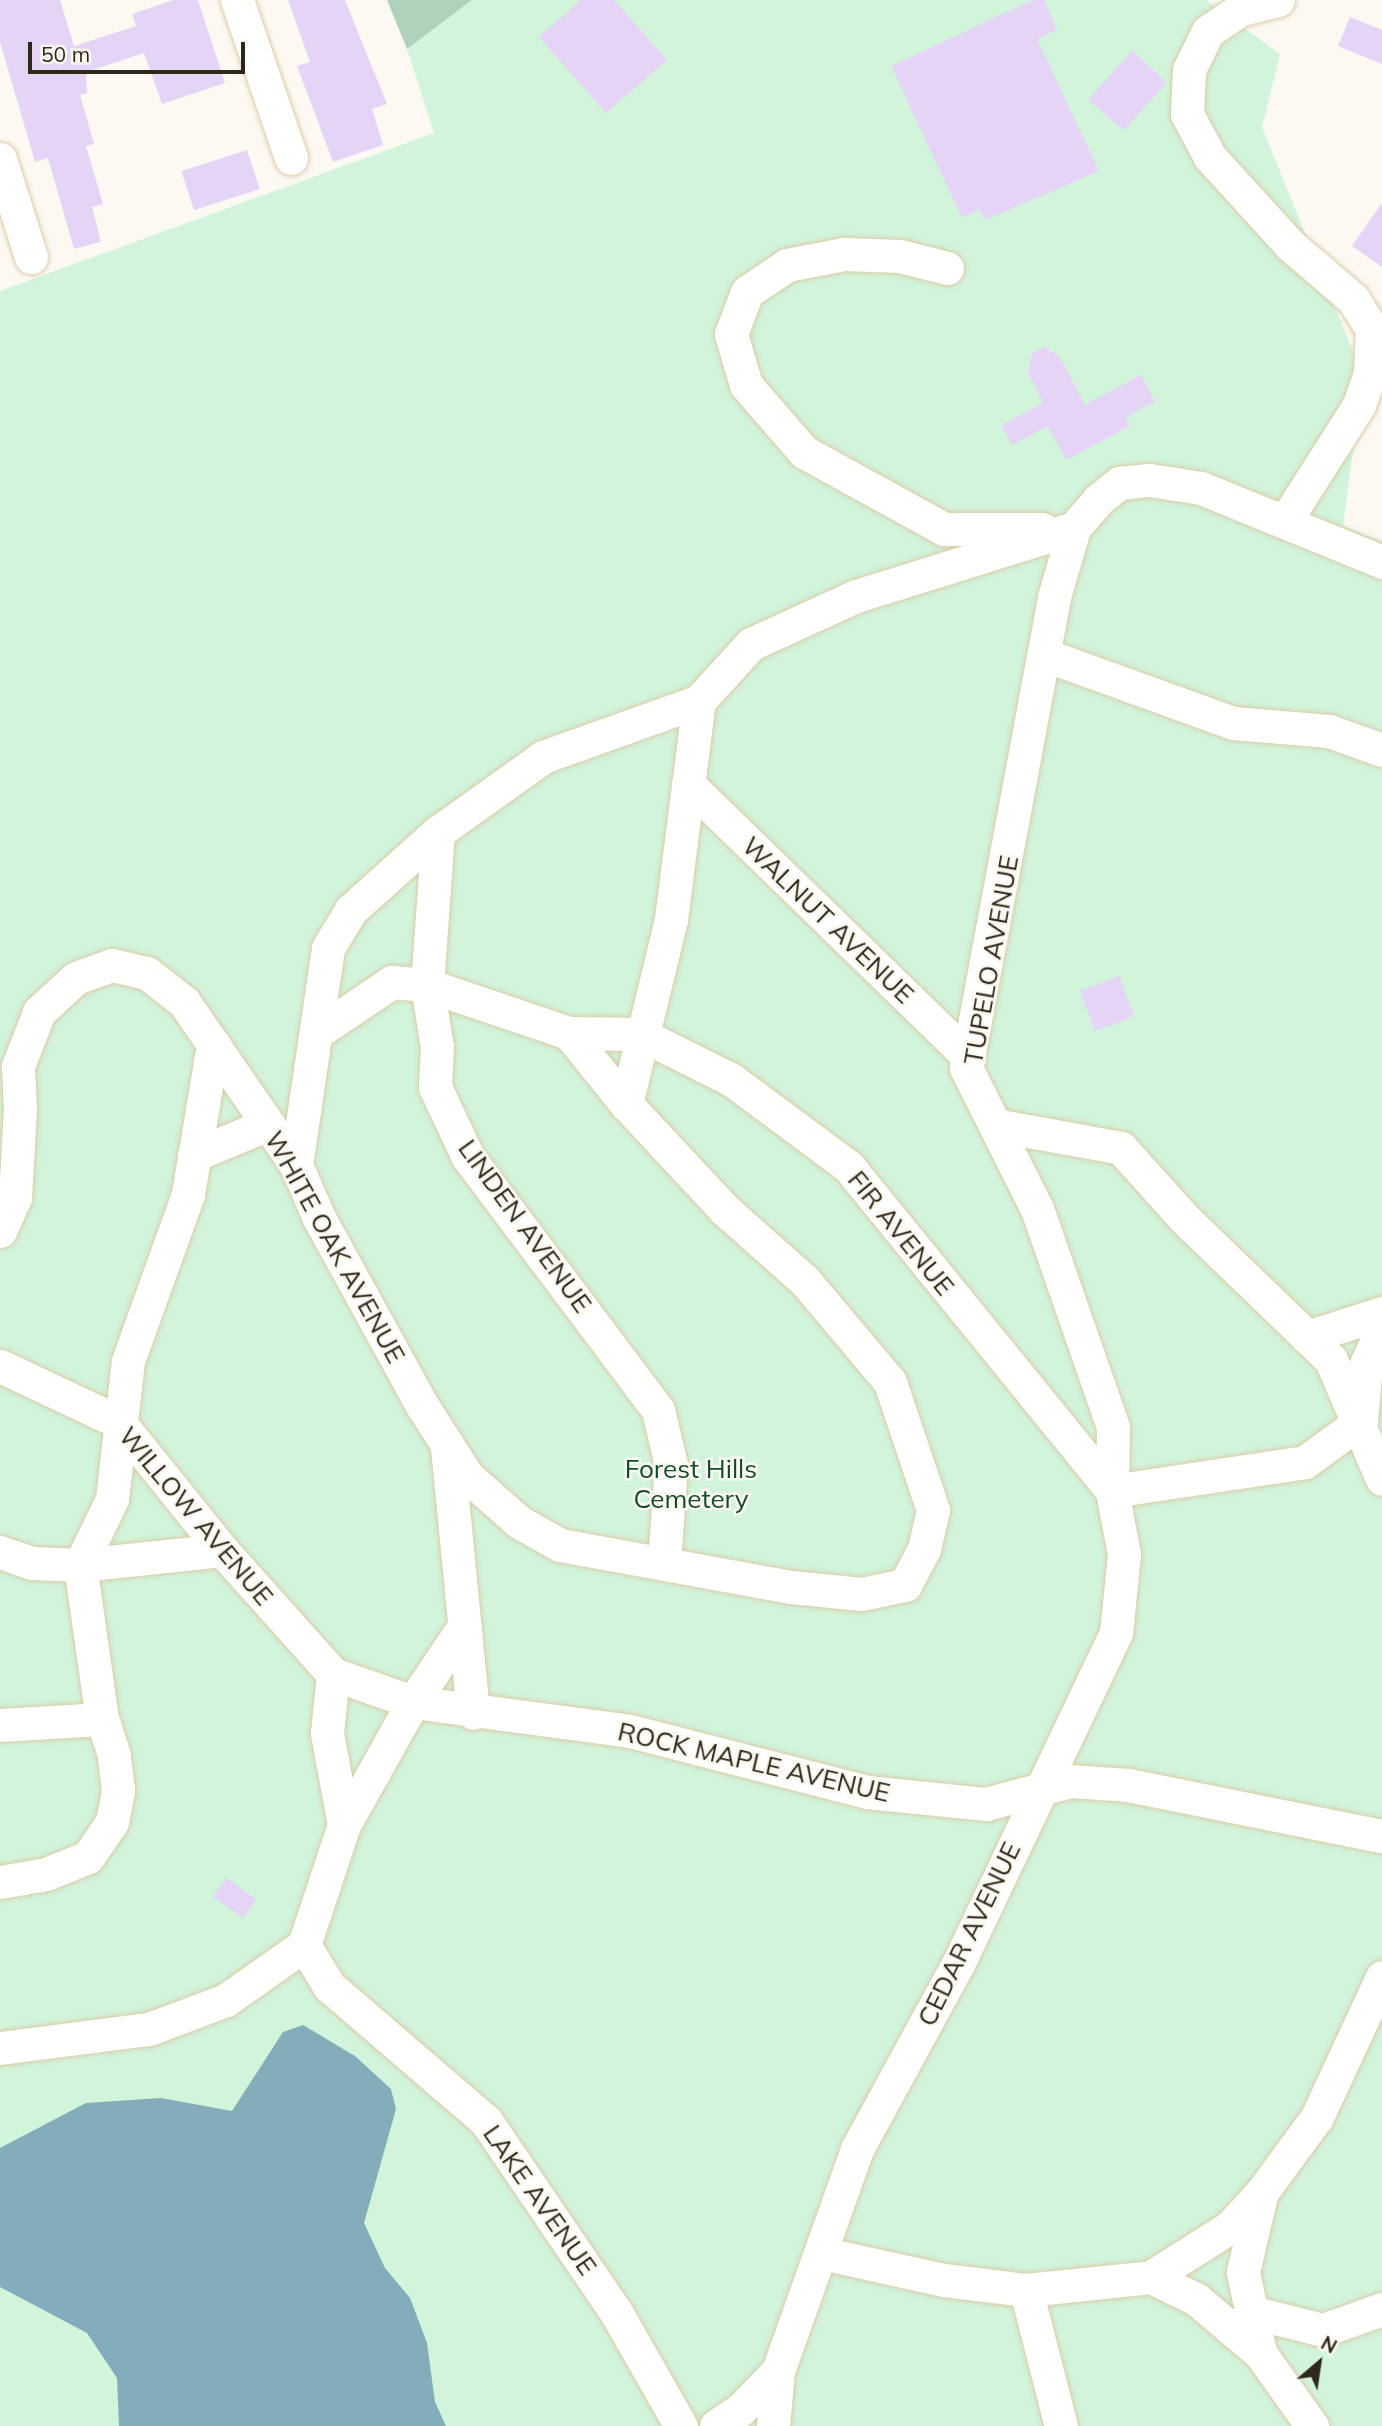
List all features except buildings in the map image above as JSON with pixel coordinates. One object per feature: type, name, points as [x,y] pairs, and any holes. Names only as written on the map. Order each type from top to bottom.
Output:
[{"type":"street","points":[[237,0],[291,158]]},
{"type":"street","points":[[1278,0],[1241,9],[1208,31],[1189,70],[1187,114],[1210,157],[1290,245],[1353,299],[1371,329],[1370,373],[1359,405],[1285,521]]},
{"type":"street","points":[[0,159],[30,257]]},
{"type":"street","points":[[947,268],[900,256],[844,254],[787,265],[747,292],[731,334],[746,385],[804,452],[944,529],[1083,518]]},
{"type":"street","points":[[296,1165],[328,948],[351,910],[438,832],[543,757],[699,701],[751,644],[856,596],[1083,518],[1119,484],[1149,480],[1201,488],[1382,562]]},
{"type":"street","name":"TUPELO AVENUE","points":[[1083,518],[1054,597],[966,1068],[1037,1209],[1085,1338],[1113,1427],[1112,1491]]},
{"type":"street","points":[[1045,655],[1233,723],[1329,731],[1382,750]]},
{"type":"street","points":[[626,1104],[640,1034],[671,919],[699,701]]},
{"type":"street","name":"WALNUT AVENUE","points":[[688,784],[969,1056]]},
{"type":"street","name":"LINDEN AVENUE","points":[[438,832],[427,985],[437,1047],[435,1087],[468,1157],[658,1410],[671,1465],[664,1562]]},
{"type":"street","name":"WHITE OAK AVENUE","points":[[0,1231],[15,1198],[20,1109],[18,1066],[39,1012],[76,978],[112,965],[147,972],[184,1002],[296,1165],[319,1218],[446,1443],[468,1477],[519,1522],[560,1545],[792,1587],[861,1594],[905,1585],[924,1549],[933,1510],[890,1382],[805,1281],[724,1209],[626,1104]]},
{"type":"street","points":[[316,1034],[392,982],[427,985],[569,1033],[640,1034]]},
{"type":"street","points":[[569,1033],[626,1104]]},
{"type":"street","name":"FIR AVENUE","points":[[640,1034],[732,1080],[848,1166],[1112,1491]]},
{"type":"street","points":[[0,1882],[46,1874],[88,1857],[112,1822],[118,1790],[114,1755],[102,1719],[80,1565],[112,1499],[128,1360],[188,1194],[213,1044]]},
{"type":"street","points":[[194,1155],[268,1124]]},
{"type":"street","points":[[995,1125],[1121,1148],[1184,1218],[1331,1360],[1361,1421],[1382,1479]]},
{"type":"street","points":[[1307,1337],[1382,1313]]},
{"type":"street","points":[[1112,1491],[1306,1462],[1361,1421],[1366,1364],[1382,1329]]},
{"type":"street","name":"WILLOW AVENUE","points":[[0,1366],[119,1422],[222,1550],[333,1674],[413,1703]]},
{"type":"street","name":"WHITE OAK AVENUE","points":[[446,1443],[473,1713]]},
{"type":"street","name":"CEDAR AVENUE","points":[[778,2371],[857,2149],[958,1964],[1116,1633],[1124,1554],[1112,1491]]},
{"type":"street","points":[[0,1552],[32,1563],[80,1565],[222,1550]]},
{"type":"street","points":[[0,2048],[149,2029],[226,2000],[304,1945],[344,1825],[413,1703],[464,1626]]},
{"type":"street","points":[[333,1674],[327,1733],[344,1825]]},
{"type":"street","name":"ROCK MAPLE AVENUE","points":[[413,1703],[473,1713],[630,1731],[867,1792],[986,1804],[1070,1781],[1128,1785],[1382,1836]]},
{"type":"street","points":[[0,1725],[102,1719]]},
{"type":"street","name":"LAKE AVENUE","points":[[304,1945],[329,1986],[486,2121],[617,2314],[681,2426]]},
{"type":"street","points":[[821,2253],[944,2280],[1027,2290],[1151,2277],[1230,2227],[1262,2192],[1317,2117],[1382,1977]]},
{"type":"street","points":[[1260,2353],[1243,2272],[1262,2192]]},
{"type":"street","points":[[1151,2277],[1196,2299],[1260,2353],[1312,2426]]},
{"type":"street","points":[[1027,2290],[1061,2426]]},
{"type":"street","points":[[1251,2312],[1323,2330],[1382,2309]]},
{"type":"street","points":[[716,2426],[740,2410],[778,2371]]},
{"type":"street","points":[[773,2426],[778,2371]]},
{"type":"green space","points":[[387,0],[472,0],[407,49]]},
{"type":"green space","name":"Forest Hills Cemetery","points":[[472,0],[1206,0],[1280,54],[1262,127],[1363,376],[1343,526],[1382,541],[1382,2426],[0,2426],[0,291],[434,133],[407,49]]},
{"type":"water","points":[[303,2025],[355,2056],[391,2089],[396,2109],[364,2223],[385,2268],[410,2298],[427,2343],[435,2402],[446,2426],[119,2426],[117,2378],[87,2333],[0,2287],[0,2148],[86,2103],[161,2098],[232,2111],[283,2032]]}]
